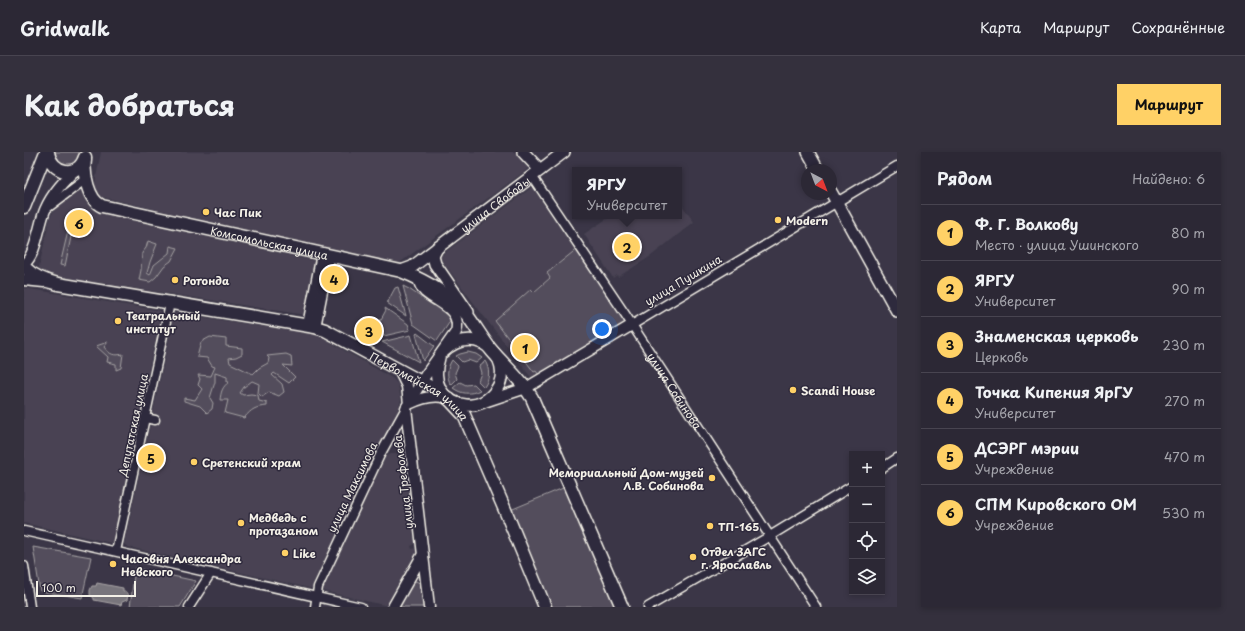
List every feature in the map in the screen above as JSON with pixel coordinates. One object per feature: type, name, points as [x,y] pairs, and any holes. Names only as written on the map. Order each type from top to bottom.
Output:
[{"type":"main road","points":[[47,152],[51,163],[58,169],[67,171],[73,170],[85,158]]},
{"type":"main road","points":[[24,208],[47,152]]},
{"type":"main road","name":"улица Собинова","points":[[523,152],[536,173]]},
{"type":"main road","name":"улица Свободы","points":[[401,271],[412,267],[564,152]]},
{"type":"main road","points":[[808,152],[815,164]]},
{"type":"main road","name":"Комсомольская улица","points":[[85,158],[85,168],[92,197],[102,206],[401,271],[418,278],[452,300],[472,322],[492,350],[520,379],[526,388],[537,410],[622,607]]},
{"type":"main road","points":[[837,202],[897,311]]},
{"type":"main road","name":"Комсомольская улица","points":[[437,248],[433,256],[434,264],[464,304],[472,322]]},
{"type":"main road","points":[[418,278],[420,267],[426,256]]},
{"type":"main road","name":"Первомайская улица","points":[[24,268],[42,280],[58,284],[311,326],[325,330],[422,381],[436,390],[449,399],[464,415],[545,607]]},
{"type":"main road","points":[[466,340],[480,342],[492,350],[500,363],[501,378],[494,392],[489,398],[475,405],[462,405],[449,399],[441,391],[437,380],[436,369],[441,355],[454,344],[466,340]]},
{"type":"street","points":[[24,264],[31,257],[45,210],[50,199],[85,158]]},
{"type":"street","name":"улица Пушкина","points":[[475,405],[526,388],[897,166]]},
{"type":"street","name":"улица Собинова","points":[[536,173],[632,325],[816,607]]},
{"type":"street","points":[[45,210],[87,178]]},
{"type":"street","points":[[311,326],[325,255]]},
{"type":"street","name":"улица Максимова","points":[[315,607],[318,587],[381,452],[422,381],[441,355],[456,332],[458,326],[452,311],[426,292],[419,283],[418,278]]},
{"type":"street","name":"Первомайская улица","points":[[24,280],[58,284]]},
{"type":"street","name":"Депутатская улица","points":[[116,551],[170,303]]},
{"type":"street","name":"улица Трефолева","points":[[399,370],[407,386],[407,406],[429,607]]},
{"type":"street","points":[[407,406],[418,400],[430,397],[443,397],[449,399]]},
{"type":"street","points":[[145,418],[155,420]]},
{"type":"street","points":[[885,466],[897,458]]},
{"type":"street","points":[[648,607],[850,487]]},
{"type":"street","points":[[24,531],[361,607]]},
{"type":"street","points":[[393,607],[424,554]]},
{"type":"street","points":[[24,566],[30,607]]},
{"type":"street","points":[[189,607],[210,573]]},
{"type":"street","points":[[407,582],[413,578],[419,577],[424,580],[427,585]]},
{"type":"shaded area","points":[[53,152],[81,152],[77,161],[73,165],[68,166],[58,162]]},
{"type":"shaded area","points":[[101,152],[516,152],[526,161],[528,168],[398,264],[102,197],[97,192],[95,185]]},
{"type":"shaded area","points":[[531,188],[534,188],[621,317],[534,378],[530,376],[479,310],[442,261],[440,256]],"holes":[[[552,270],[551,277],[547,273]],[[551,277],[534,372],[531,290],[533,292]]]},
{"type":"shaded area","points":[[81,190],[88,205],[98,212],[316,261],[306,315],[54,276],[44,273],[39,267],[50,217],[57,206]]},
{"type":"shaded area","points":[[682,205],[694,222],[651,256],[618,277],[617,275],[613,278],[584,234],[606,219],[682,219]]},
{"type":"shaded area","points":[[68,231],[72,232],[65,266],[60,265]]},
{"type":"shaded area","points":[[148,241],[157,244],[147,273],[150,275],[154,265],[169,253],[170,246],[178,248],[171,261],[164,266],[156,277],[150,282],[139,280],[142,253],[146,248]]},
{"type":"shaded area","points":[[578,248],[630,325],[541,378],[536,371],[534,372],[495,321],[531,289],[534,292],[550,278],[547,273]]},
{"type":"shaded area","points":[[403,286],[450,317],[451,320],[437,341],[413,324]]},
{"type":"shaded area","points":[[398,287],[406,316],[387,303],[395,288]]},
{"type":"shaded area","points":[[24,288],[157,310],[161,313],[114,539],[111,543],[24,523]]},
{"type":"shaded area","points":[[385,308],[408,324],[410,330],[375,338],[372,336],[386,310]]},
{"type":"shaded area","points":[[176,313],[316,334],[392,378],[398,384],[401,400],[397,414],[313,589],[128,547],[124,544],[174,315]]},
{"type":"shaded area","points":[[417,333],[434,346],[423,361],[416,334]]},
{"type":"shaded area","points":[[411,335],[419,362],[382,342]]},
{"type":"shaded area","points":[[210,337],[226,339],[226,346],[242,348],[242,354],[229,358],[230,363],[253,374],[259,368],[268,363],[269,358],[267,356],[286,354],[291,356],[292,366],[283,365],[295,377],[289,383],[274,373],[272,375],[282,384],[284,392],[279,396],[269,392],[262,397],[258,393],[259,384],[252,381],[244,387],[240,393],[243,395],[258,395],[259,401],[267,403],[267,406],[254,409],[244,418],[225,413],[228,400],[220,400],[222,390],[229,382],[227,382],[227,377],[215,373],[215,382],[210,398],[213,403],[212,409],[207,413],[200,406],[184,401],[184,398],[195,400],[202,389],[198,385],[200,379],[198,375],[211,376],[215,367],[212,366],[207,358],[197,357],[201,342]]},
{"type":"shaded area","points":[[108,342],[104,347],[108,352],[115,355],[123,354],[121,368],[116,370],[116,364],[107,362],[108,357],[96,346]]},
{"type":"shaded area","points":[[468,352],[476,354],[482,358],[476,363],[468,360],[462,362],[456,356]]},
{"type":"shaded area","points":[[452,360],[458,366],[455,373],[457,379],[451,385],[448,378],[448,372]]},
{"type":"shaded area","points":[[485,361],[489,374],[484,387],[478,381],[481,373],[479,366]]},
{"type":"shaded area","points":[[460,382],[466,385],[474,384],[480,390],[473,393],[459,392],[453,388]]},
{"type":"shaded area","points":[[391,454],[402,456],[408,463],[409,475],[407,475],[414,537],[417,539],[417,543],[411,546],[412,549],[417,548],[419,551],[388,606],[322,591],[321,586],[382,458]]},
{"type":"shaded area","points":[[568,486],[618,607],[546,607],[508,511]]},
{"type":"shaded area","points":[[33,547],[91,557],[82,598],[40,591]]},
{"type":"shaded area","points":[[135,568],[196,581],[180,607],[130,607]]},
{"type":"shaded area","points":[[416,581],[422,588],[424,607],[398,607],[412,583]]},
{"type":"shaded area","points":[[97,583],[123,588],[123,591],[125,591],[128,595],[127,600],[122,602],[121,605],[94,600],[94,598],[90,595],[90,590],[92,586],[96,586]]},
{"type":"place","name":"Час Пик","points":[[206,212]]},
{"type":"place","name":"Modern","points":[[778,220]]},
{"type":"place","name":"СПМ Кировского ОМ","points":[[79,223]]},
{"type":"place","name":"ЯРГУ","points":[[627,247]]},
{"type":"place","name":"Точка Кипения ЯрГУ","points":[[334,279]]},
{"type":"place","name":"Ротонда","points":[[175,280]]},
{"type":"place","name":"Театральный институт","points":[[118,321]]},
{"type":"place","name":"Знаменская церковь","points":[[369,331]]},
{"type":"place","name":"Ф. Г. Волкову","points":[[525,348]]},
{"type":"place","name":"Scandi House","points":[[793,390]]},
{"type":"place","name":"ДСЭРГ мэрии","points":[[151,458]]},
{"type":"place","name":"Сретенский храм","points":[[194,462]]},
{"type":"place","name":"Мемориальный Дом-музей Л.В. Собинова","points":[[712,478]]},
{"type":"place","name":"Медведь с протазаном","points":[[241,523]]},
{"type":"place","name":"ТП-165","points":[[710,526]]},
{"type":"place","name":"Like","points":[[285,553]]},
{"type":"place","name":"Отдел ЗАГС г. Ярославль","points":[[693,557]]},
{"type":"place","name":"Часовня Александра Невского","points":[[113,564]]}]
